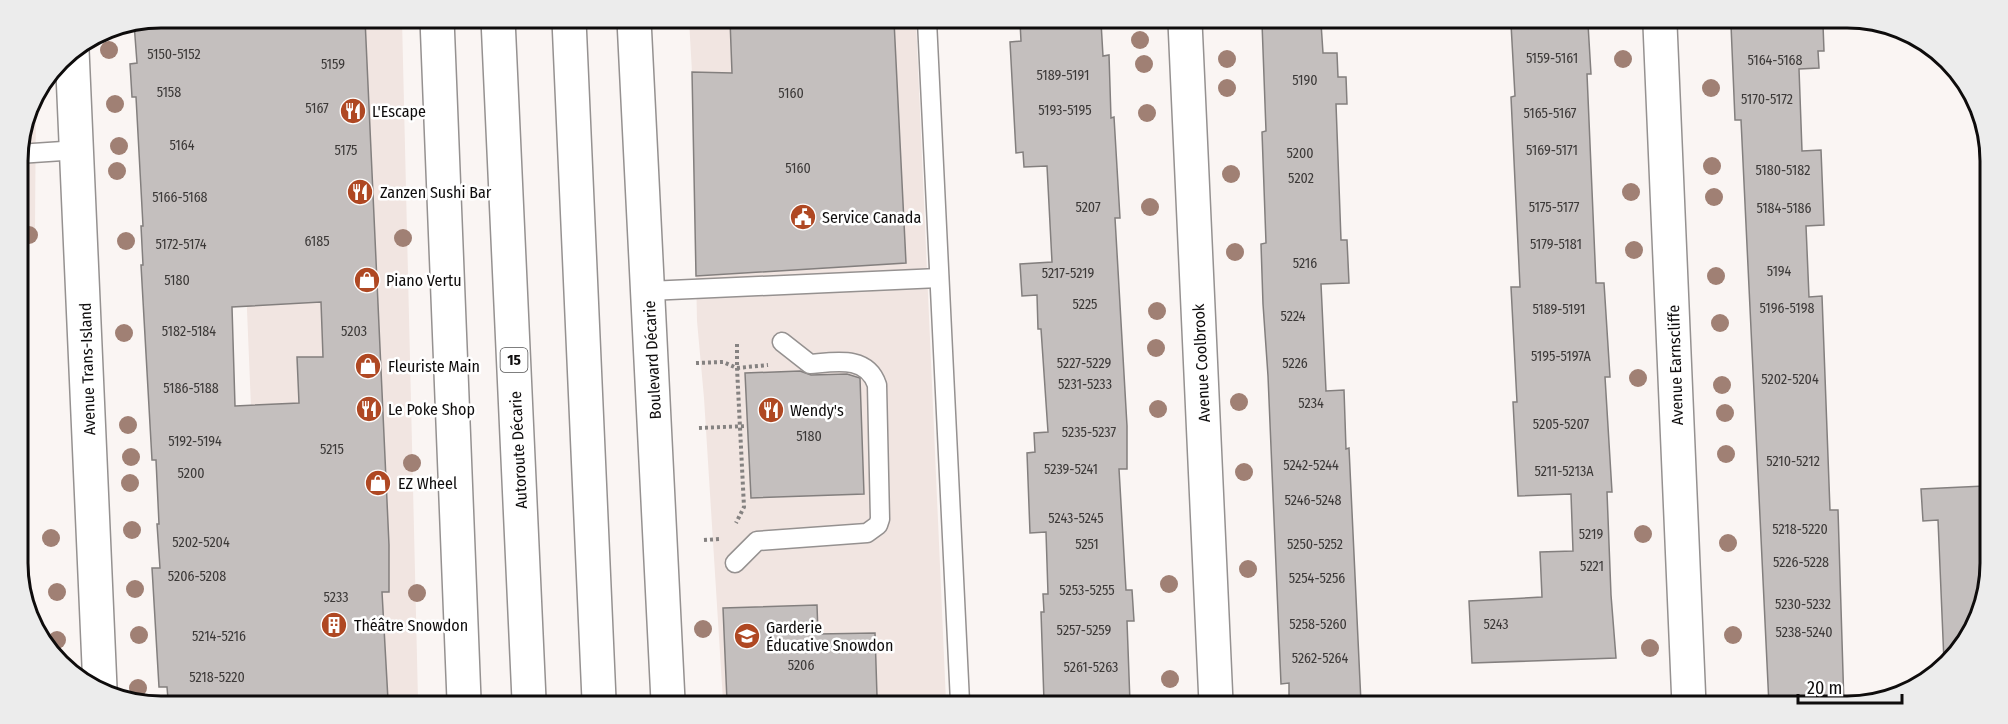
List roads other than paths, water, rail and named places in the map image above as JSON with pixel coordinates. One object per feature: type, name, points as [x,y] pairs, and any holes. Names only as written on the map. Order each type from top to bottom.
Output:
[{"type":"main road","name":"Avenue Coolbrook","points":[[1185,28],[1216,695]]},
{"type":"main road","name":"Avenue Earnscliffe","points":[[1660,28],[1689,695]]},
{"type":"main road","points":[[437,29],[464,696]]},
{"type":"main road","name":"Autoroute Décarie","points":[[498,29],[529,696]]},
{"type":"main road","points":[[569,29],[599,696]]},
{"type":"main road","name":"Boulevard Décarie","points":[[634,29],[668,696]]},
{"type":"main road","name":"Avenue Trans-Island","points":[[73,64],[100,680]]},
{"type":"lane","points":[[927,29],[960,696]]},
{"type":"lane","points":[[29,153],[78,150]]},
{"type":"lane","points":[[648,291],[939,278]]},
{"type":"lane","points":[[735,563],[757,541],[859,534],[872,531],[880,519],[877,385],[874,378],[861,365],[853,362],[810,364],[782,342]]},
{"type":"place","name":"L'Escape","points":[[353,111]]},
{"type":"place","name":"Zanzen Sushi Bar","points":[[360,192]]},
{"type":"place","name":"Service Canada","points":[[803,217]]},
{"type":"place","name":"Piano Vertu","points":[[367,280]]},
{"type":"place","name":"Fleuriste Main","points":[[368,366]]},
{"type":"place","name":"Le Poke Shop","points":[[369,409]]},
{"type":"place","name":"Wendy's","points":[[771,410]]},
{"type":"place","name":"EZ Wheel","points":[[378,483]]},
{"type":"place","name":"Théâtre Snowdon","points":[[334,625]]},
{"type":"place","name":"Garderie Éducative Snowdon","points":[[747,636]]}]
